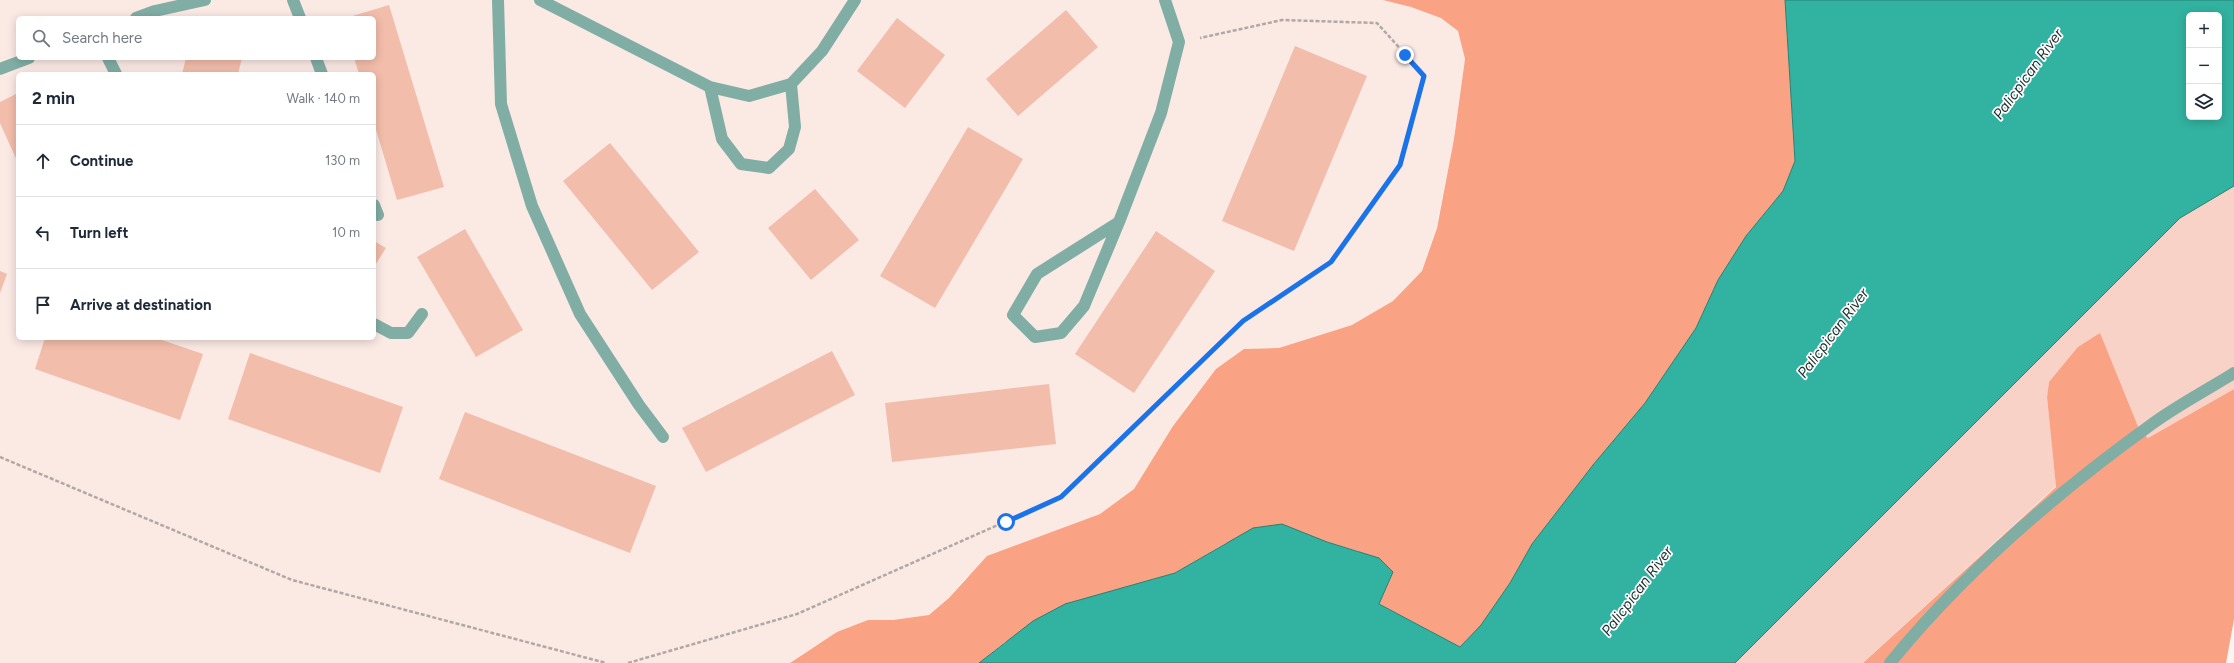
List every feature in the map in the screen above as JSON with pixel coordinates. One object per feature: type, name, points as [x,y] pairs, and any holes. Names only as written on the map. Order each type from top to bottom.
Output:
[{"type":"lane","points":[[141,16],[155,11],[205,0]]},
{"type":"lane","points":[[293,0],[299,16]]},
{"type":"lane","points":[[498,0],[501,104],[532,206],[580,314],[639,405],[663,437]]},
{"type":"lane","points":[[540,0],[710,87],[749,96],[791,84],[822,51],[855,0]]},
{"type":"lane","points":[[1119,222],[1037,274],[1013,315],[1035,337],[1061,333],[1084,306],[1119,222],[1161,113],[1179,42],[1165,0]]},
{"type":"lane","points":[[0,70],[25,60]]},
{"type":"lane","points":[[109,60],[115,72]]},
{"type":"lane","points":[[317,60],[321,72]]},
{"type":"lane","points":[[710,87],[722,139],[741,164],[769,168],[789,149],[796,127],[791,84]]},
{"type":"lane","points":[[376,325],[391,334],[408,333],[422,314]]},
{"type":"lane","points":[[1890,663],[1972,572],[2015,531],[2152,424],[2234,373]]},
{"type":"path","points":[[628,663],[797,614],[1061,497],[1243,321],[1331,262],[1400,165],[1424,76],[1377,23],[1282,20],[1179,42]]},
{"type":"path","points":[[0,457],[292,580],[606,663]]},
{"type":"shaded area","points":[[0,0],[1383,0],[1411,7],[1441,18],[1458,31],[1465,59],[1454,139],[1436,228],[1422,271],[1393,301],[1352,325],[1279,348],[1244,349],[1188,403],[1134,489],[1100,514],[1070,525],[966,577],[949,598],[929,615],[893,620],[868,620],[808,650],[790,663],[0,663]]},
{"type":"shaded area","points":[[1383,0],[1785,0],[1795,161],[1783,191],[1746,236],[1718,280],[1696,328],[1645,403],[1593,465],[1532,544],[1510,583],[1481,625],[1460,647],[1379,604],[1393,572],[1358,551],[1327,542],[1226,543],[1175,573],[1105,593],[1005,642],[979,663],[790,663],[837,632],[868,620],[893,620],[929,615],[949,598],[987,556],[1100,514],[1134,489],[1173,426],[1216,369],[1244,349],[1279,348],[1352,325],[1393,301],[1422,271],[1437,228],[1454,139],[1465,59],[1458,31],[1441,18],[1411,7]]},
{"type":"shaded area","points":[[2234,186],[2234,389],[2148,438],[2139,430],[2100,334],[2049,382],[2047,397],[2056,486],[1863,663],[1735,663],[2180,218]]},
{"type":"shaded area","points":[[2100,333],[2139,429],[2148,438],[2234,389],[2234,619],[2226,663],[1863,663],[2056,487],[2047,397],[2049,382],[2078,347]]},
{"type":"water","name":"Palicpican River","points":[[1785,0],[2234,0],[2234,186],[2180,218],[1735,663],[979,663],[1033,621],[1065,604],[1175,573],[1253,528],[1282,524],[1327,542],[1379,558],[1393,572],[1379,604],[1460,647],[1481,625],[1510,583],[1532,544],[1593,465],[1645,403],[1696,328],[1718,280],[1746,236],[1783,191],[1795,161]]},
{"type":"building","points":[[389,5],[444,187],[397,200],[376,130],[376,72],[358,72],[355,60],[376,60],[376,16],[353,16]]},
{"type":"building","points":[[1066,10],[1098,47],[1018,116],[986,79]]},
{"type":"building","points":[[897,18],[945,55],[905,108],[857,71]]},
{"type":"building","points":[[1295,46],[1367,76],[1294,251],[1222,221]]},
{"type":"building","points":[[186,60],[242,60],[238,72],[182,72]]},
{"type":"building","points":[[16,94],[16,159],[0,123],[0,102]]},
{"type":"building","points":[[968,127],[1023,159],[935,308],[880,276]]},
{"type":"building","points":[[610,143],[699,252],[652,290],[563,181]]},
{"type":"building","points":[[815,189],[859,240],[811,280],[768,228]]},
{"type":"building","points":[[465,229],[523,330],[476,357],[417,257]]},
{"type":"building","points":[[1156,231],[1215,271],[1134,393],[1075,354]]},
{"type":"building","points":[[376,242],[386,248],[376,264]]},
{"type":"building","points":[[0,271],[7,274],[0,293]]},
{"type":"building","points":[[44,340],[162,340],[203,354],[180,420],[35,369]]},
{"type":"building","points":[[832,351],[855,395],[706,472],[682,428]]},
{"type":"building","points":[[250,353],[403,407],[380,473],[228,419]]},
{"type":"building","points":[[1049,384],[1056,444],[892,462],[885,403]]},
{"type":"building","points":[[465,412],[656,486],[630,553],[439,479]]},
{"type":"route","points":[[1006,522],[1061,497],[1243,321],[1331,262],[1400,165],[1424,76],[1405,55]]}]
